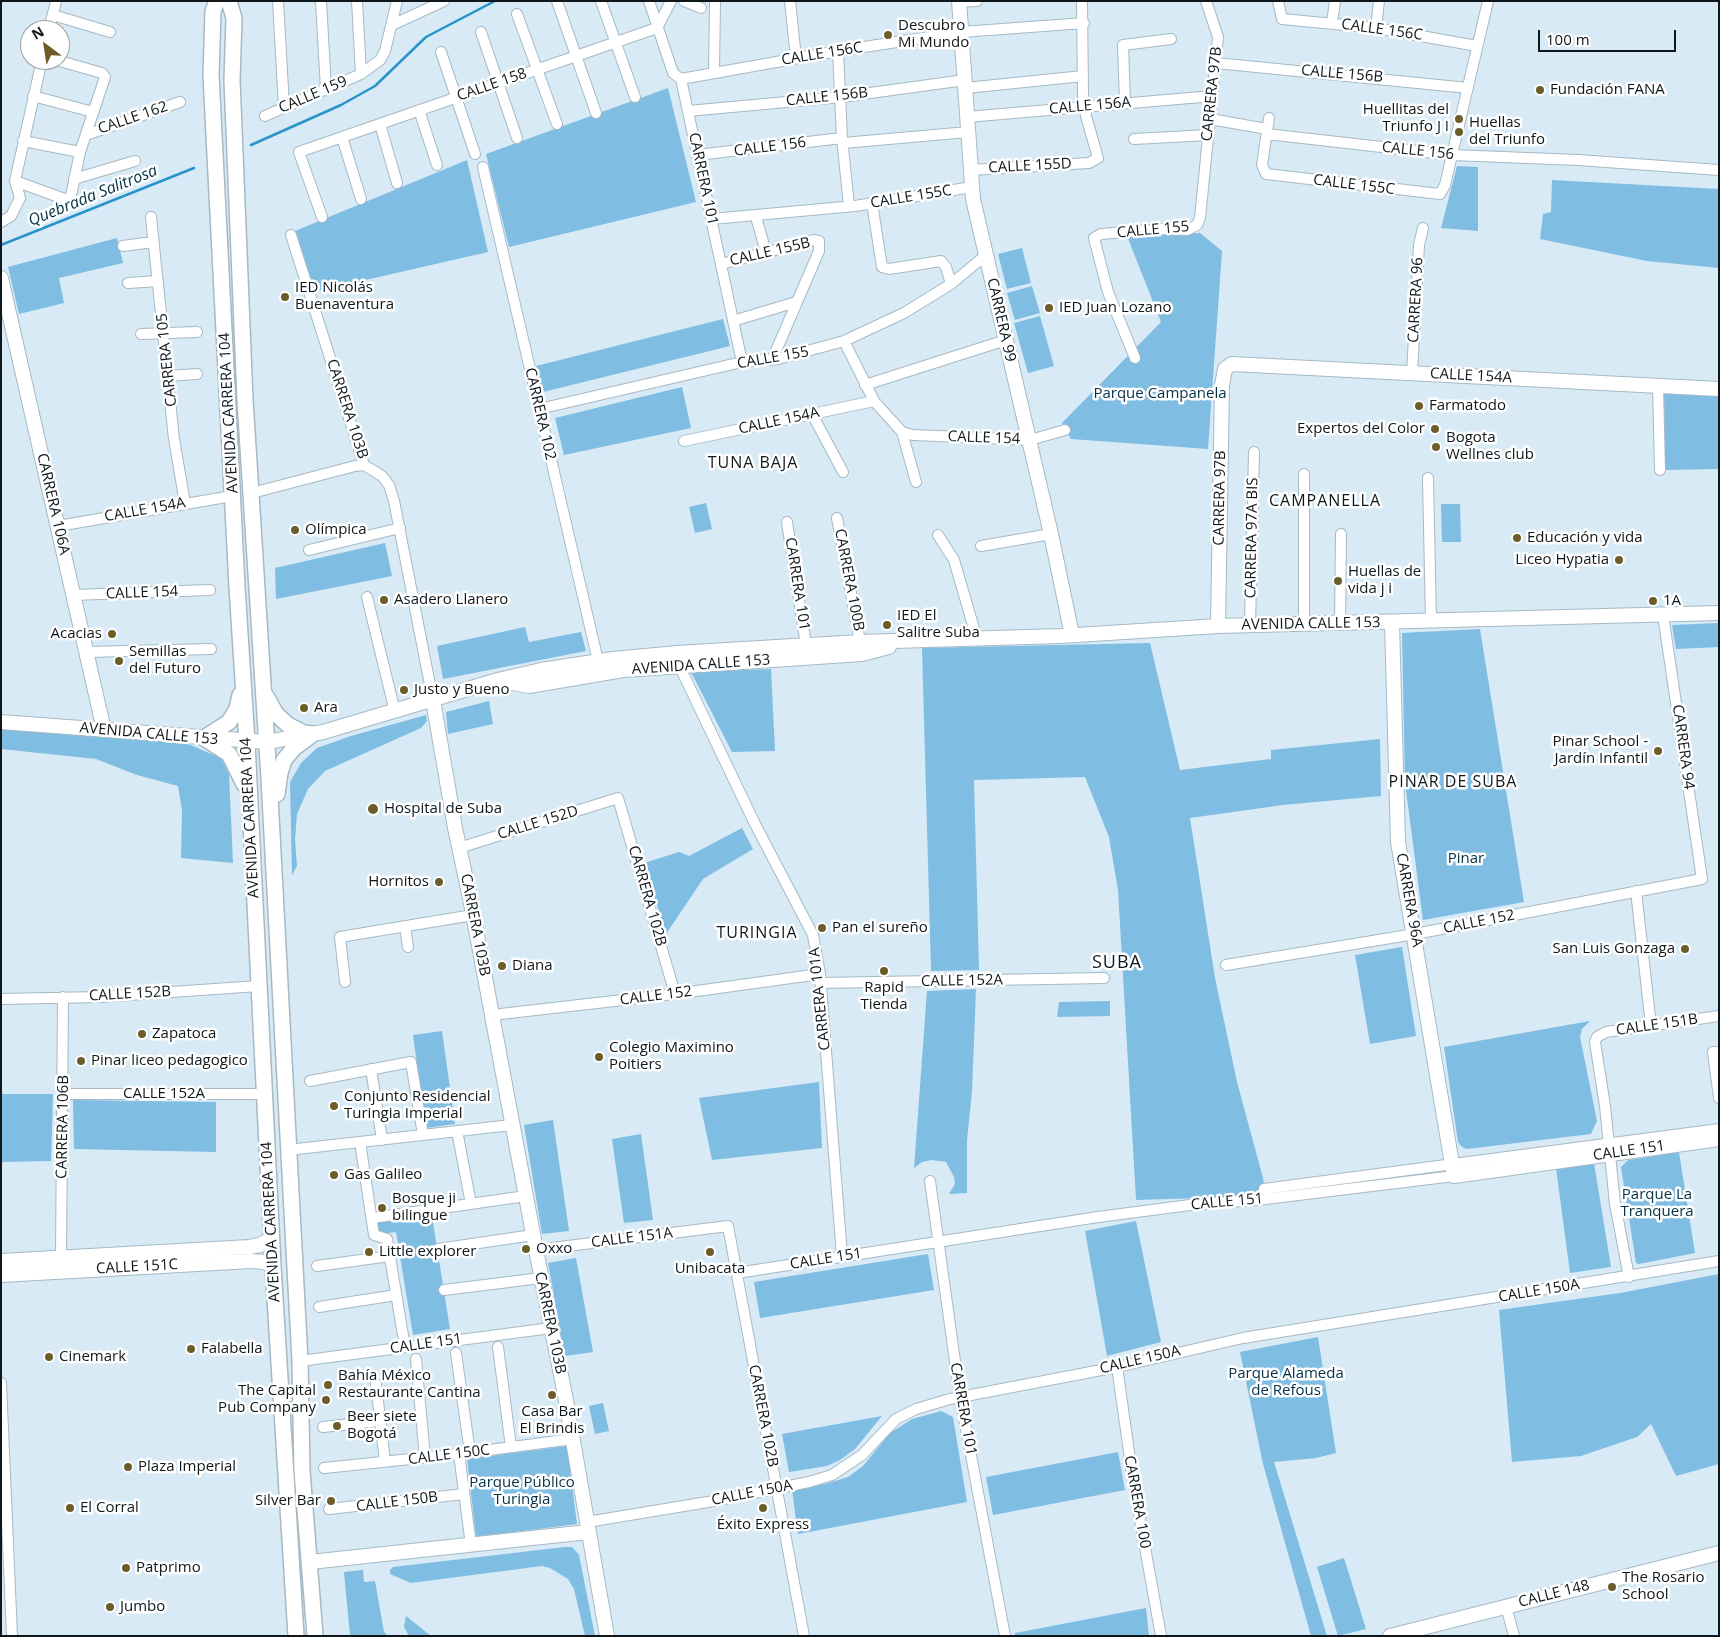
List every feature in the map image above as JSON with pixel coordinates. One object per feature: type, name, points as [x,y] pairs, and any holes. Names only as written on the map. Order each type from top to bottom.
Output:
[{"type":"main road","name":"AVENIDA CARRERA 104","points":[[297,1633],[272,1266],[248,801],[247,742],[210,68],[213,10],[226,1],[234,18],[234,119],[245,400],[272,828],[300,1361],[302,1471],[314,1633]]},
{"type":"main road","points":[[204,738],[221,728],[232,718],[243,684]]},
{"type":"main road","points":[[264,690],[276,714],[288,725],[304,733],[313,734]]},
{"type":"main road","points":[[272,828],[280,773],[284,760],[294,748],[313,734]]},
{"type":"main road","points":[[204,738],[225,749],[233,759],[240,771],[248,801]]},
{"type":"street","points":[[52,20],[56,1]]},
{"type":"street","points":[[278,1],[284,107]]},
{"type":"street","points":[[321,1],[326,90]]},
{"type":"street","points":[[357,1],[361,74]]},
{"type":"street","name":"CALLE 159","points":[[264,116],[361,74],[380,60],[386,51],[397,1]]},
{"type":"street","points":[[392,25],[444,1]]},
{"type":"street","points":[[557,1],[596,113]]},
{"type":"street","points":[[601,1],[635,97]]},
{"type":"street","name":"CARRERA 101","points":[[649,1],[673,73],[681,78],[742,362]]},
{"type":"street","points":[[657,28],[671,1]]},
{"type":"street","points":[[684,1],[701,8]]},
{"type":"street","points":[[714,1],[714,73]]},
{"type":"street","points":[[790,1],[796,58]]},
{"type":"street","points":[[959,2],[977,1]]},
{"type":"street","points":[[1082,1],[1085,106]]},
{"type":"street","name":"CARRERA 97B","points":[[1200,218],[1218,37],[1206,1]]},
{"type":"street","name":"CALLE 156C","points":[[1278,1],[1280,16],[1286,20],[1376,28],[1477,46]]},
{"type":"street","points":[[1332,23],[1335,1]]},
{"type":"street","points":[[1376,28],[1379,1]]},
{"type":"street","points":[[1452,155],[1488,1]]},
{"type":"street","name":"CARRERA 99","points":[[959,2],[972,187],[1051,534],[1072,636]]},
{"type":"street","points":[[517,14],[557,124]]},
{"type":"street","points":[[53,15],[110,32]]},
{"type":"street","name":"CALLE 156C","points":[[681,78],[962,32],[1084,23]]},
{"type":"street","name":"CALLE 158","points":[[322,217],[299,152],[657,28]]},
{"type":"street","points":[[481,32],[517,138]]},
{"type":"street","points":[[1125,103],[1122,45],[1171,39]]},
{"type":"street","points":[[838,51],[849,206]]},
{"type":"street","points":[[441,52],[476,154]]},
{"type":"street","name":"CALLE 156B","points":[[1216,63],[1468,88]]},
{"type":"street","points":[[15,181],[70,201],[80,152],[104,81],[102,73],[70,64]]},
{"type":"street","points":[[1,222],[11,216],[18,205],[19,192],[15,181],[32,96],[39,70]]},
{"type":"street","name":"CALLE 156B","points":[[688,111],[965,84],[1083,76]]},
{"type":"street","points":[[32,96],[93,112]]},
{"type":"street","name":"CALLE 156A","points":[[967,117],[1213,96]]},
{"type":"street","name":"CALLE 162","points":[[86,135],[180,102]]},
{"type":"street","name":"CALLE 155D","points":[[971,170],[1095,162],[1099,154],[1085,106]]},
{"type":"street","points":[[419,110],[437,165]]},
{"type":"street","name":"CALLE 156","points":[[1210,119],[1452,155],[1578,160],[1719,170]]},
{"type":"street","points":[[380,124],[397,183]]},
{"type":"street","name":"CALLE 155C","points":[[1268,127],[1262,165],[1263,170],[1272,176],[1435,195],[1440,194],[1445,184],[1452,155]]},
{"type":"street","name":"CALLE 156","points":[[697,155],[843,141],[968,132]]},
{"type":"street","points":[[1134,139],[1208,135]]},
{"type":"street","points":[[342,137],[361,199]]},
{"type":"street","points":[[23,141],[80,152]]},
{"type":"street","points":[[74,179],[135,160]]},
{"type":"street","name":"CARRERA 102","points":[[483,167],[598,661]]},
{"type":"street","name":"CALLE 155C","points":[[712,219],[849,206],[972,187]]},
{"type":"street","points":[[872,203],[882,267],[889,269],[941,261],[946,267],[951,284]]},
{"type":"street","points":[[756,216],[766,252]]},
{"type":"street","name":"CARRERA 105","points":[[151,218],[165,333],[174,440],[185,503]]},
{"type":"street","name":"CALLE 155","points":[[1135,358],[1102,272],[1094,238],[1101,234],[1192,229],[1197,225],[1200,218]]},
{"type":"street","name":"CARRERA 96","points":[[1412,373],[1419,245],[1423,228]]},
{"type":"street","name":"CARRERA 103B","points":[[291,235],[364,465],[382,476],[389,485],[400,528],[455,828],[573,1439],[607,1636]]},
{"type":"street","name":"CALLE 155B","points":[[721,264],[814,240],[819,241],[819,251],[796,302]]},
{"type":"street","points":[[123,246],[154,242]]},
{"type":"street","name":"CALLE 155","points":[[539,410],[742,362],[772,360],[815,351],[844,341],[878,326],[951,284],[986,255]]},
{"type":"street","name":"CARRERA 106A","points":[[1,278],[104,730]]},
{"type":"street","points":[[128,283],[158,281]]},
{"type":"street","points":[[734,321],[796,302]]},
{"type":"street","points":[[772,360],[796,302]]},
{"type":"street","points":[[141,334],[197,332]]},
{"type":"street","points":[[865,385],[1006,340]]},
{"type":"street","points":[[844,341],[874,401],[902,432],[916,482]]},
{"type":"street","name":"CALLE 154A","points":[[1226,369],[1232,364],[1240,363],[1719,390]]},
{"type":"street","name":"CARRERA 97B","points":[[1218,626],[1222,385],[1226,369]]},
{"type":"street","points":[[169,376],[197,374]]},
{"type":"street","points":[[1658,386],[1660,470]]},
{"type":"street","name":"CALLE 154A","points":[[684,440],[874,401]]},
{"type":"street","points":[[812,414],[843,472]]},
{"type":"street","name":"CALLE 154","points":[[902,432],[912,435],[1030,440],[1065,430]]},
{"type":"street","name":"CARRERA 97A BIS","points":[[1250,625],[1254,452]]},
{"type":"street","points":[[252,493],[364,465]]},
{"type":"street","points":[[1304,474],[1304,624]]},
{"type":"street","points":[[1428,478],[1431,622]]},
{"type":"street","name":"CALLE 154A","points":[[58,526],[232,496]]},
{"type":"street","name":"CARRERA 100B","points":[[837,518],[860,642]]},
{"type":"street","name":"CARRERA 101","points":[[787,522],[806,645]]},
{"type":"street","points":[[309,550],[400,528]]},
{"type":"street","points":[[981,546],[1051,534]]},
{"type":"street","points":[[1340,623],[1341,534]]},
{"type":"street","points":[[938,535],[954,560],[977,639]]},
{"type":"street","name":"CALLE 154","points":[[73,595],[210,590]]},
{"type":"street","points":[[367,597],[394,712]]},
{"type":"street","name":"AVENIDA CALLE 153","points":[[498,680],[529,686],[677,659],[806,645],[860,642],[1072,636],[1218,626],[1431,622],[1719,613]]},
{"type":"street","name":"CARRERA 94","points":[[1663,615],[1702,879]]},
{"type":"street","name":"CARRERA 96A","points":[[1392,623],[1397,829],[1453,1170]]},
{"type":"street","name":"AVENIDA CALLE 153","points":[[1,722],[267,742],[313,734],[394,712],[498,680],[598,661],[862,654],[904,642]]},
{"type":"street","points":[[86,652],[211,649]]},
{"type":"street","name":"CARRERA 101A","points":[[677,659],[755,824],[808,924],[816,947],[842,1256]]},
{"type":"street","name":"CALLE 152D","points":[[459,848],[618,798]]},
{"type":"street","name":"CARRERA 102B","points":[[618,798],[675,994]]},
{"type":"street","name":"CALLE 152","points":[[1226,965],[1415,934],[1702,879]]},
{"type":"street","points":[[1636,891],[1651,1026]]},
{"type":"street","points":[[345,982],[340,937],[473,915]]},
{"type":"street","points":[[405,926],[408,946]]},
{"type":"street","name":"CALLE 152A","points":[[820,979],[1104,978]]},
{"type":"street","name":"CALLE 152","points":[[492,1015],[820,979]]},
{"type":"street","name":"CALLE 152B","points":[[1,999],[63,998],[258,986]]},
{"type":"street","name":"CARRERA 106B","points":[[61,1257],[64,1094],[63,998]]},
{"type":"street","name":"CALLE 151B","points":[[1609,1149],[1594,1047],[1597,1037],[1606,1032],[1719,1016]]},
{"type":"street","points":[[1716,1052],[1719,1098]]},
{"type":"street","points":[[310,1080],[412,1064],[423,1135]]},
{"type":"street","points":[[371,1069],[382,1140]]},
{"type":"street","name":"CALLE 152A","points":[[64,1094],[264,1094]]},
{"type":"street","points":[[288,1150],[512,1125]]},
{"type":"street","name":"CALLE 151","points":[[1609,1149],[1719,1129]]},
{"type":"street","points":[[458,1131],[471,1204]]},
{"type":"street","name":"CALLE 151","points":[[737,1273],[1098,1216],[1190,1205],[1256,1200],[1453,1170],[1609,1149],[1719,1139]]},
{"type":"street","points":[[360,1142],[374,1235],[387,1239],[405,1347]]},
{"type":"street","points":[[1609,1149],[1615,1204],[1629,1276]]},
{"type":"street","name":"CALLE 151","points":[[1264,1189],[1453,1170]]},
{"type":"street","name":"CARRERA 101","points":[[930,1181],[960,1397],[1005,1636]]},
{"type":"street","points":[[372,1218],[526,1196]]},
{"type":"street","name":"CARRERA 102B","points":[[728,1226],[804,1636]]},
{"type":"street","name":"CALLE 151A","points":[[536,1250],[728,1226]]},
{"type":"street","points":[[438,1249],[533,1235]]},
{"type":"street","name":"CALLE 151C","points":[[1,1261],[249,1246],[260,1245],[271,1239]]},
{"type":"street","points":[[317,1266],[390,1256]]},
{"type":"street","name":"CALLE 151C","points":[[1,1275],[251,1261],[264,1262],[272,1266]]},
{"type":"street","name":"CALLE 150A","points":[[310,1562],[471,1545],[588,1527],[832,1475],[862,1455],[889,1424],[896,1419],[916,1409],[960,1397],[1117,1367],[1242,1338],[1719,1261]]},
{"type":"street","points":[[444,1290],[541,1278]]},
{"type":"street","points":[[319,1307],[396,1296]]},
{"type":"street","name":"CALLE 151","points":[[300,1361],[551,1328]]},
{"type":"street","points":[[498,1347],[511,1447]]},
{"type":"street","points":[[456,1353],[464,1454],[464,1494],[471,1545]]},
{"type":"street","points":[[416,1360],[425,1458]]},
{"type":"street","name":"CARRERA 100","points":[[1117,1367],[1132,1478],[1161,1636]]},
{"type":"street","points":[[1,1383],[12,1636]]},
{"type":"street","points":[[376,1384],[385,1462]]},
{"type":"street","points":[[323,1426],[380,1421]]},
{"type":"street","name":"CALLE 150C","points":[[324,1468],[464,1454],[573,1439]]},
{"type":"street","name":"CALLE 150B","points":[[329,1509],[464,1494]]},
{"type":"street","name":"CALLE 148","points":[[1390,1636],[1719,1553]]},
{"type":"street","points":[[1506,1606],[1514,1636]]},
{"type":"green space","points":[[668,88],[696,202],[509,247],[486,154]]},
{"type":"green space","points":[[467,160],[488,252],[313,292],[295,231]]},
{"type":"green space","points":[[1457,166],[1478,167],[1478,231],[1441,228]]},
{"type":"green space","points":[[1552,180],[1719,189],[1719,268],[1647,261],[1540,239],[1543,214],[1551,212]]},
{"type":"green space","name":"Parque Campanela","points":[[1200,233],[1222,251],[1208,449],[1071,439],[1062,423],[1161,322],[1127,236]]},
{"type":"green space","points":[[117,238],[123,263],[59,278],[64,303],[19,314],[8,267]]},
{"type":"green space","points":[[1022,248],[1031,283],[1007,289],[998,254]]},
{"type":"green space","points":[[1032,286],[1040,313],[1015,320],[1007,293]]},
{"type":"green space","points":[[1040,316],[1054,366],[1028,373],[1014,323]]},
{"type":"green space","points":[[723,319],[730,346],[543,392],[536,366]]},
{"type":"green space","points":[[682,387],[691,428],[564,455],[555,418]]},
{"type":"green space","points":[[1664,392],[1719,395],[1719,469],[1665,470]]},
{"type":"green space","points":[[706,503],[712,529],[695,533],[689,507]]},
{"type":"green space","points":[[1441,504],[1460,504],[1461,542],[1442,542]]},
{"type":"green space","points":[[385,543],[392,576],[276,599],[275,568]]},
{"type":"green space","points":[[1719,623],[1719,647],[1676,649],[1672,625]]},
{"type":"green space","points":[[525,627],[529,642],[581,632],[586,651],[443,679],[437,646]]},
{"type":"green space","name":"Pinar","points":[[1480,629],[1524,902],[1423,920],[1405,783],[1402,633]]},
{"type":"green space","points":[[1150,643],[1180,770],[1271,759],[1271,750],[1380,739],[1381,796],[1283,805],[1190,818],[1215,978],[1237,1082],[1263,1178],[1266,1196],[1136,1200],[1118,890],[1109,837],[1085,777],[974,780],[979,970],[931,971],[922,648]]},
{"type":"green space","points":[[771,669],[775,751],[732,752],[691,672]]},
{"type":"green space","points":[[489,701],[493,724],[448,734],[446,712]]},
{"type":"green space","points":[[426,715],[427,721],[421,728],[325,771],[308,789],[297,814],[295,840],[297,866],[292,875],[290,782],[301,763],[317,748],[351,736]]},
{"type":"green space","points":[[1,727],[188,744],[221,758],[229,774],[233,863],[181,858],[182,810],[178,786],[137,775],[96,759],[1,749]]},
{"type":"green space","points":[[742,828],[753,849],[703,879],[666,934],[644,863],[679,852],[689,856]]},
{"type":"green space","points":[[1402,947],[1416,1036],[1370,1044],[1355,955]]},
{"type":"green space","points":[[976,989],[972,1091],[967,1140],[967,1193],[949,1194],[955,1184],[954,1177],[946,1162],[932,1160],[922,1162],[914,1168],[927,991]]},
{"type":"green space","points":[[1110,1001],[1110,1016],[1057,1017],[1059,1002]]},
{"type":"green space","points":[[1590,1021],[1582,1029],[1580,1037],[1597,1121],[1591,1134],[1467,1149],[1462,1147],[1458,1142],[1444,1047]]},
{"type":"green space","points":[[442,1031],[455,1124],[426,1128],[413,1035]]},
{"type":"green space","points":[[819,1082],[822,1148],[712,1160],[699,1098]]},
{"type":"green space","points":[[1,1094],[53,1094],[51,1161],[1,1162]]},
{"type":"green space","points":[[73,1100],[216,1102],[216,1152],[74,1149]]},
{"type":"green space","points":[[553,1120],[569,1231],[542,1234],[524,1125]]},
{"type":"green space","points":[[641,1134],[653,1220],[624,1223],[612,1139]]},
{"type":"green space","name":"Parque La Tranquera","points":[[1679,1152],[1695,1253],[1636,1263],[1621,1167],[1628,1160]]},
{"type":"green space","points":[[1594,1163],[1611,1267],[1570,1273],[1556,1168]]},
{"type":"green space","points":[[431,1210],[450,1329],[413,1335],[396,1232],[374,1235],[372,1218]]},
{"type":"green space","points":[[1136,1221],[1161,1342],[1107,1356],[1085,1231]]},
{"type":"green space","points":[[928,1254],[934,1290],[760,1318],[754,1282]]},
{"type":"green space","points":[[576,1258],[593,1352],[565,1356],[548,1263]]},
{"type":"green space","points":[[1719,1274],[1719,1464],[1676,1476],[1651,1424],[1637,1437],[1581,1456],[1512,1462],[1499,1310],[1620,1293]]},
{"type":"green space","name":"Parque Alameda de Refous","points":[[1318,1337],[1336,1453],[1316,1458],[1274,1462],[1327,1636],[1311,1636],[1263,1464],[1240,1352]]},
{"type":"green space","points":[[603,1403],[609,1431],[595,1434],[589,1406]]},
{"type":"green space","points":[[941,1411],[953,1417],[967,1502],[798,1534],[792,1490],[825,1484],[848,1477],[863,1466],[890,1433],[912,1419]]},
{"type":"green space","points":[[882,1416],[855,1449],[840,1460],[827,1466],[789,1472],[782,1434]]},
{"type":"green space","name":"Parque Público Turingia","points":[[567,1446],[577,1524],[476,1537],[467,1459]]},
{"type":"green space","points":[[1118,1452],[1125,1490],[993,1515],[986,1477]]},
{"type":"green space","points":[[572,1547],[579,1555],[595,1636],[585,1636],[574,1589],[568,1579],[550,1568],[542,1566],[411,1583],[390,1574],[390,1570],[393,1567]]},
{"type":"green space","points":[[1344,1558],[1366,1629],[1338,1636],[1317,1567]]},
{"type":"green space","points":[[363,1570],[364,1582],[375,1581],[384,1632],[388,1636],[350,1636],[344,1572]]},
{"type":"green space","points":[[1146,1608],[1149,1636],[1015,1636],[1015,1633]]},
{"type":"green space","points":[[406,1616],[431,1636],[409,1636],[404,1627]]},
{"type":"waterway","name":"Quebrada Salitrosa","points":[[251,145],[341,105],[375,86],[426,37],[495,1]]},
{"type":"waterway","name":"Quebrada Salitrosa","points":[[1,245],[194,168]]},
{"type":"place","name":"Descubro Mi Mundo","points":[[888,35]]},
{"type":"place","name":"Fundación FANA","points":[[1540,90]]},
{"type":"place","name":"Huellitas del Triunfo J I","points":[[1459,119]]},
{"type":"place","name":"Huellas del Triunfo","points":[[1459,132]]},
{"type":"place","name":"IED Nicolás Buenaventura","points":[[285,297]]},
{"type":"place","name":"IED Juan Lozano","points":[[1049,308]]},
{"type":"place","name":"Farmatodo","points":[[1419,406]]},
{"type":"place","name":"Expertos del Color","points":[[1435,429]]},
{"type":"place","name":"Bogota Wellnes club","points":[[1436,447]]},
{"type":"place","name":"Olímpica","points":[[295,530]]},
{"type":"place","name":"Educación y vida","points":[[1517,538]]},
{"type":"place","name":"Liceo Hypatia","points":[[1619,560]]},
{"type":"place","name":"Huellas de vida j i","points":[[1338,581]]},
{"type":"place","name":"Asadero Llanero","points":[[384,600]]},
{"type":"place","name":"1A","points":[[1653,601]]},
{"type":"place","name":"IED El Salitre Suba","points":[[887,625]]},
{"type":"place","name":"Acacias","points":[[112,634]]},
{"type":"place","name":"Semillas del Futuro","points":[[119,661]]},
{"type":"place","name":"Justo y Bueno","points":[[404,690]]},
{"type":"place","name":"Ara","points":[[304,708]]},
{"type":"place","name":"Pinar School - Jardín Infantil","points":[[1658,751]]},
{"type":"place","name":"Hospital de Suba","points":[[373,809]]},
{"type":"place","name":"Hornitos","points":[[439,882]]},
{"type":"place","name":"Pan el sureño","points":[[822,928]]},
{"type":"place","name":"San Luis Gonzaga","points":[[1685,949]]},
{"type":"place","name":"Diana","points":[[502,966]]},
{"type":"place","name":"Rapid Tienda","points":[[884,971]]},
{"type":"place","name":"Zapatoca","points":[[142,1034]]},
{"type":"place","name":"Colegio Maximino Poitiers","points":[[599,1057]]},
{"type":"place","name":"Pinar liceo pedagogico","points":[[81,1061]]},
{"type":"place","name":"Conjunto Residencial Turingia Imperial","points":[[334,1106]]},
{"type":"place","name":"Gas Galileo","points":[[334,1175]]},
{"type":"place","name":"Bosque ji bilingue","points":[[382,1208]]},
{"type":"place","name":"Oxxo","points":[[526,1249]]},
{"type":"place","name":"Little explorer","points":[[369,1252]]},
{"type":"place","name":"Unibacata","points":[[710,1252]]},
{"type":"place","name":"Falabella","points":[[191,1349]]},
{"type":"place","name":"Cinemark","points":[[49,1357]]},
{"type":"place","name":"Bahía México Restaurante Cantina","points":[[328,1385]]},
{"type":"place","name":"Casa Bar El Brindis","points":[[552,1395]]},
{"type":"place","name":"The Capital Pub Company","points":[[326,1400]]},
{"type":"place","name":"Beer siete Bogotá","points":[[337,1426]]},
{"type":"place","name":"Plaza Imperial","points":[[128,1467]]},
{"type":"place","name":"Silver Bar","points":[[331,1501]]},
{"type":"place","name":"El Corral","points":[[70,1508]]},
{"type":"place","name":"Éxito Express","points":[[763,1508]]},
{"type":"place","name":"Patprimo","points":[[126,1568]]},
{"type":"place","name":"The Rosario School","points":[[1612,1587]]},
{"type":"place","name":"Jumbo","points":[[110,1607]]},
{"type":"district","name":"TUNA BAJA","points":[[753,463]]},
{"type":"district","name":"CAMPANELLA","points":[[1325,501]]},
{"type":"district","name":"PINAR DE SUBA","points":[[1453,782]]},
{"type":"district","name":"TURINGIA","points":[[757,933]]},
{"type":"district","name":"SUBA","points":[[1117,963]]}]
